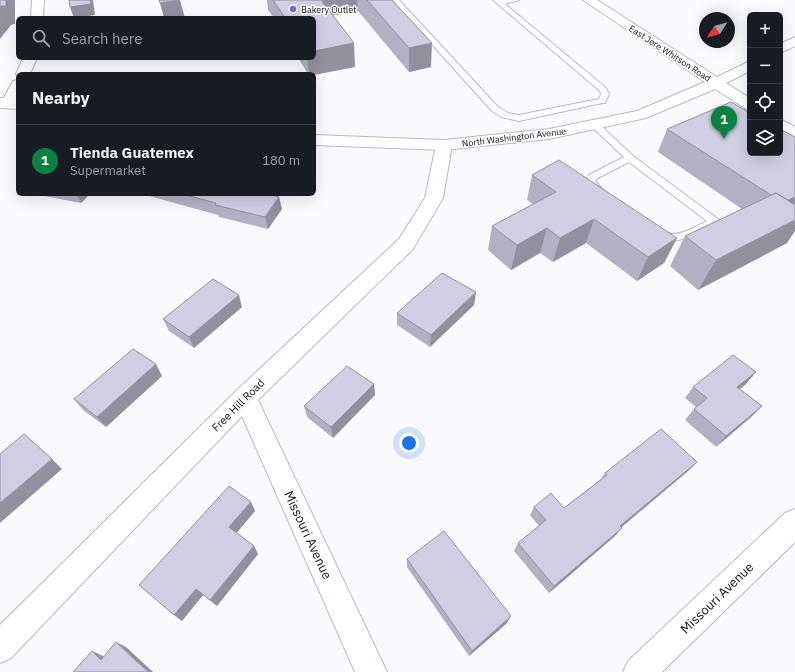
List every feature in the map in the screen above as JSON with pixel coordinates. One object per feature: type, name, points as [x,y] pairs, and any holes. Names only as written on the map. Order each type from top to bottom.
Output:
[{"type":"street","points":[[37,16],[38,0]]},
{"type":"street","name":"East Jere Whitson Road","points":[[589,0],[747,103]]},
{"type":"street","points":[[782,48],[795,41]]},
{"type":"street","points":[[24,72],[29,60]]},
{"type":"street","name":"North Washington Avenue","points":[[316,140],[444,145],[549,134],[641,115],[716,83],[747,67]]},
{"type":"street","points":[[9,104],[16,88]]},
{"type":"street","points":[[783,126],[795,134]]},
{"type":"street","name":"Free Hill Road","points":[[0,647],[245,397],[406,244],[434,198],[444,145]]},
{"type":"street","name":"Missouri Avenue","points":[[245,397],[371,672]]},
{"type":"street","name":"Missouri Avenue","points":[[639,672],[795,523]]},
{"type":"lane","points":[[395,0],[495,109],[505,115],[519,118],[602,101],[605,94],[603,90],[498,1]]},
{"type":"lane","points":[[498,1],[516,0]]},
{"type":"lane","points":[[595,125],[630,158],[714,221],[680,237],[672,238],[663,235],[650,226]]},
{"type":"lane","points":[[607,196],[590,182],[592,177],[630,158]]},
{"type":"building","points":[[0,0],[6,0],[6,6],[1,6],[0,8]]},
{"type":"building","points":[[69,0],[90,0],[91,4],[70,7]]},
{"type":"building","points":[[159,0],[180,0],[160,3]]},
{"type":"building","points":[[273,0],[321,0],[354,43],[316,51],[316,16],[284,16]]},
{"type":"building","points":[[367,0],[392,0],[432,43],[409,48]]},
{"type":"building","points":[[731,102],[747,111],[747,156],[783,156],[783,131],[795,137],[795,197],[788,200],[776,193],[771,195],[667,129]]},
{"type":"building","points":[[559,160],[677,238],[648,257],[594,219],[560,238],[547,228],[517,245],[492,226],[556,192],[532,175]]},
{"type":"building","points":[[776,193],[795,205],[795,220],[716,260],[685,236]]},
{"type":"building","points":[[190,196],[279,197],[265,217],[215,205],[216,203]]},
{"type":"building","points":[[442,273],[476,292],[431,335],[397,313]]},
{"type":"building","points":[[213,279],[239,295],[189,337],[163,319]]},
{"type":"building","points":[[133,349],[156,364],[97,417],[74,399]]},
{"type":"building","points":[[733,355],[756,372],[737,387],[762,406],[726,436],[694,409],[707,398],[693,387]]},
{"type":"building","points":[[347,366],[374,384],[331,427],[304,406]]},
{"type":"building","points":[[661,429],[697,462],[620,526],[622,528],[554,586],[518,543],[546,520],[534,507],[551,493],[564,508],[607,475],[605,473]]},
{"type":"building","points":[[24,434],[52,459],[0,503],[0,454]]},
{"type":"building","points":[[229,486],[251,502],[229,527],[254,546],[210,600],[196,589],[174,615],[139,585]]},
{"type":"building","points":[[444,531],[511,616],[472,651],[407,559]]},
{"type":"building","points":[[116,642],[148,672],[73,672],[92,651],[101,660]]},
{"type":"place","name":"Bakery Outlet","points":[[293,9]]},
{"type":"place","name":"Tienda Guatemex","points":[[724,139]]}]
